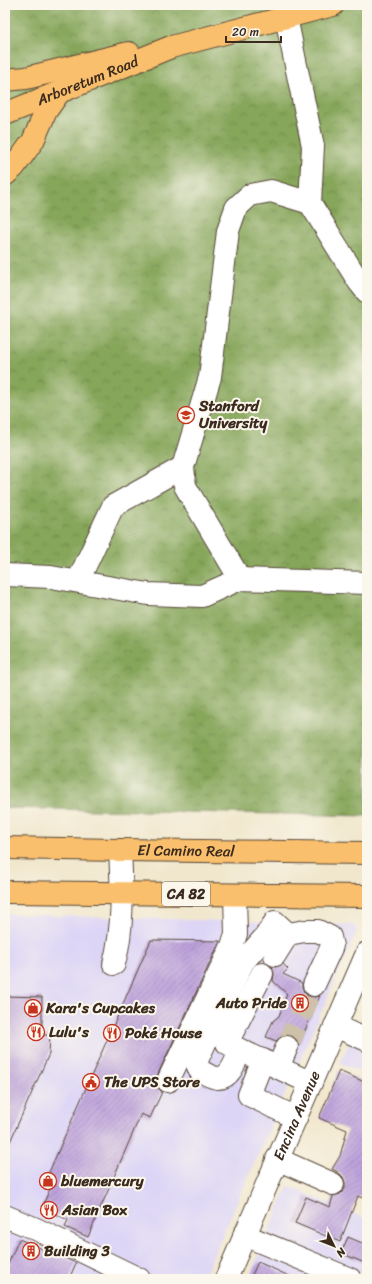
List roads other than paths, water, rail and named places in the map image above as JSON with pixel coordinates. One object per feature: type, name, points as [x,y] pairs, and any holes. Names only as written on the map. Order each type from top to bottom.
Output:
[{"type":"main road","name":"Arboretum Road","points":[[5,114],[58,94],[171,47],[333,5]]},
{"type":"main road","name":"Arboretum Road","points":[[5,80],[26,78],[145,49],[171,47]]},
{"type":"main road","points":[[5,175],[14,167],[33,141],[46,111],[58,94]]},
{"type":"main road","name":"El Camino Real","points":[[5,848],[367,854]]},
{"type":"main road","name":"CA 82","points":[[5,892],[367,896]]},
{"type":"street","points":[[286,16],[313,146],[310,203],[359,282],[367,292]]},
{"type":"street","points":[[240,579],[185,486],[183,468],[210,377],[228,231],[236,208],[250,195],[271,191],[310,203]]},
{"type":"street","points":[[78,581],[114,506],[183,468]]},
{"type":"street","points":[[5,574],[51,577],[148,594],[202,596],[240,579],[367,583]]},
{"type":"street","points":[[114,964],[119,944],[122,893],[120,850]]},
{"type":"street","points":[[168,1081],[232,946],[236,934],[235,895]]},
{"type":"street","points":[[240,1050],[232,1070],[225,1077],[217,1078],[200,1071],[197,1064],[198,1058],[243,962],[266,937],[275,922],[288,934]]},
{"type":"street","points":[[275,955],[288,934],[305,931],[318,931],[330,937],[332,946],[314,985]]},
{"type":"street","name":"Encina Avenue","points":[[226,1279],[367,953]]},
{"type":"street","points":[[262,974],[227,1044],[311,1083]]},
{"type":"street","points":[[335,1026],[367,1040]]},
{"type":"street","points":[[286,1047],[270,1064],[249,1095],[296,1118]]},
{"type":"street","points":[[277,1159],[333,1184]]},
{"type":"street","points":[[5,1216],[36,1229],[139,1279]]},
{"type":"street","points":[[244,1235],[350,1279]]},
{"type":"tunnel","points":[[287,1047],[314,985]]},
{"type":"place","name":"Stanford University","points":[[186,415]]},
{"type":"place","name":"Auto Pride","points":[[300,1003]]},
{"type":"place","name":"Kara's Cupcakes","points":[[33,1008]]},
{"type":"place","name":"Lulu's","points":[[36,1032]]},
{"type":"place","name":"Poké House","points":[[112,1033]]},
{"type":"place","name":"The UPS Store","points":[[91,1082]]},
{"type":"place","name":"bluemercury","points":[[48,1181]]},
{"type":"place","name":"Asian Box","points":[[49,1210]]},
{"type":"place","name":"Building 3","points":[[31,1251]]}]
